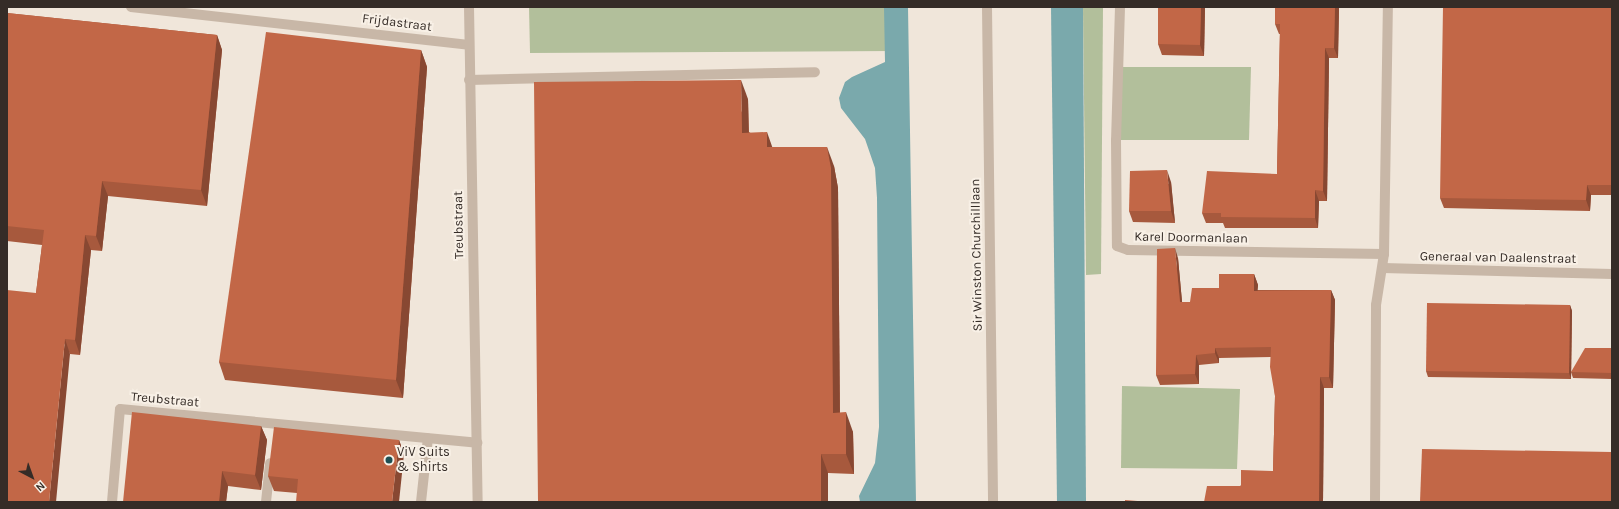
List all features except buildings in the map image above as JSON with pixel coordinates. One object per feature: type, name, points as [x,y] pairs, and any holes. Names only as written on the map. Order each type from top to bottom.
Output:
[{"type":"street","name":"Frijdastraat","points":[[131,7],[469,45]]},
{"type":"street","name":"Treubstraat","points":[[469,7],[469,80],[478,502]]},
{"type":"street","name":"Sir Winston Churchilllaan","points":[[987,7],[994,502]]},
{"type":"street","name":"Karel Doormanlaan","points":[[1120,7],[1116,140],[1117,246],[1128,250],[1384,254]]},
{"type":"street","points":[[1375,502],[1376,305],[1384,268],[1388,7]]},
{"type":"street","points":[[469,80],[815,72]]},
{"type":"street","name":"Generaal van Daalenstraat","points":[[1384,268],[1612,274]]},
{"type":"street","name":"Treubstraat","points":[[112,502],[120,409],[275,428],[477,442]]},
{"type":"street","points":[[421,502],[428,438]]},
{"type":"street","points":[[266,502],[271,455]]},
{"type":"green space","points":[[529,7],[893,7],[894,51],[530,53]]},
{"type":"green space","points":[[1083,7],[1103,7],[1101,274],[1086,275]]},
{"type":"green space","points":[[1120,67],[1251,67],[1249,140],[1119,140]]},
{"type":"green space","points":[[1122,386],[1240,389],[1237,469],[1121,468]]},
{"type":"water","points":[[884,7],[908,7],[916,502],[860,502],[859,496],[875,463],[879,427],[877,198],[875,168],[865,139],[841,108],[839,98],[845,82],[852,77],[885,62]]},
{"type":"water","points":[[1051,7],[1083,7],[1086,502],[1057,502]]},
{"type":"place","name":"ViV Suits & Shirts","points":[[389,460]]}]
